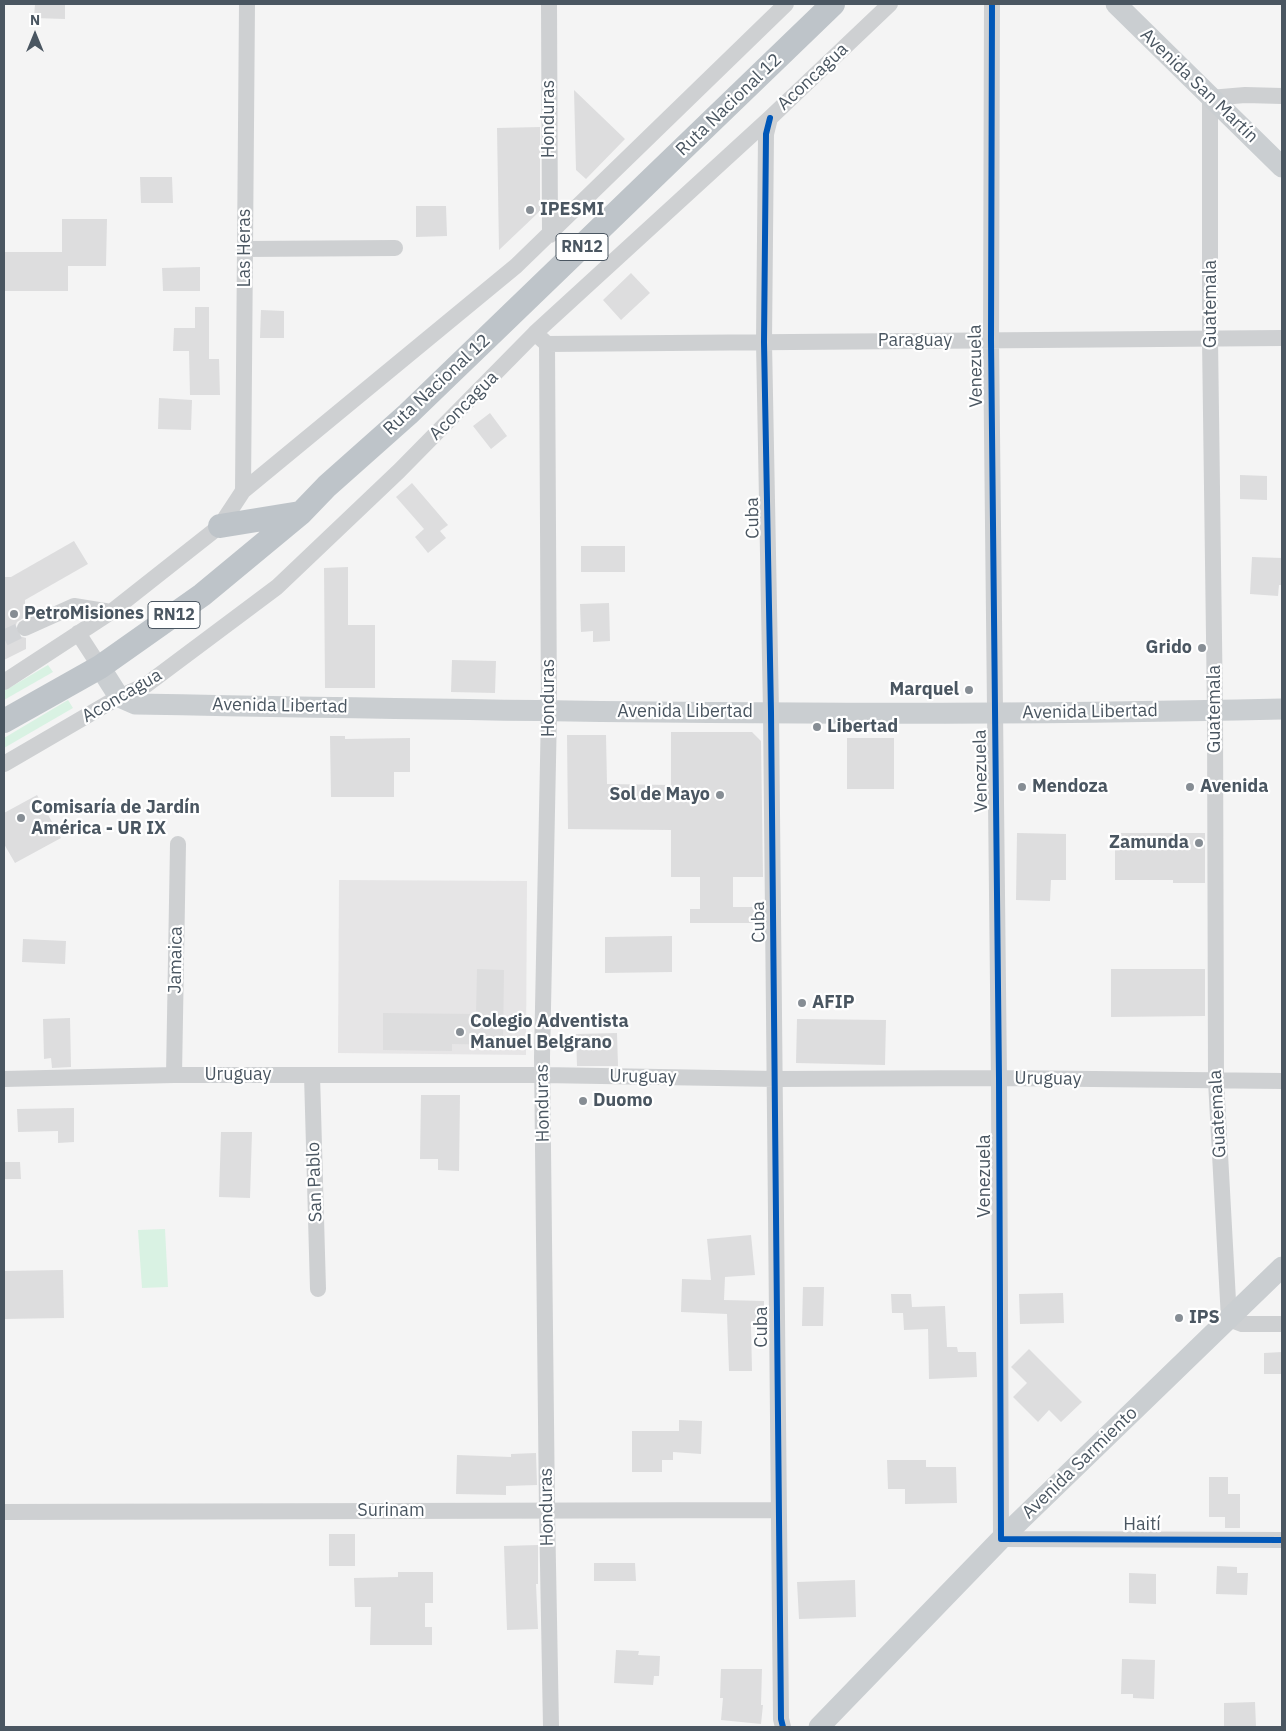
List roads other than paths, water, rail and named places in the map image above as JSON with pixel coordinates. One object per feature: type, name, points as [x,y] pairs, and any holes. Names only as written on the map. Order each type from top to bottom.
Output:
[{"type":"highway","name":"Ruta Nacional 12","points":[[4,721],[100,667],[202,595],[301,513],[327,486],[415,407],[833,4]]},
{"type":"highway","points":[[220,526],[301,513]]},
{"type":"main road","name":"Avenida San Martín","points":[[1116,4],[1282,167]]},
{"type":"main road","points":[[100,667],[119,697]]},
{"type":"main road","name":"Avenida Libertad","points":[[119,697],[135,704],[549,712],[996,713],[1282,709]]},
{"type":"main road","name":"Avenida Sarmiento","points":[[819,1727],[1001,1539],[1282,1267]]},
{"type":"street","name":"Las Heras","points":[[244,491],[247,4]]},
{"type":"street","name":"Honduras","points":[[549,4],[550,235]]},
{"type":"street","points":[[4,682],[111,612],[220,526],[244,491],[516,266],[550,235],[774,10],[786,4]]},
{"type":"street","name":"Aconcagua","points":[[4,764],[119,697],[146,685],[277,587],[541,338],[890,4]]},
{"type":"street","name":"Venezuela","points":[[992,4],[991,340],[996,713],[1001,1539]]},
{"type":"street","points":[[1210,98],[1245,95],[1282,96]]},
{"type":"street","name":"Guatemala","points":[[1210,98],[1216,1081],[1229,1319]]},
{"type":"street","name":"Cuba","points":[[770,118],[766,134],[764,342],[772,712],[781,1719],[783,1727]]},
{"type":"street","points":[[245,249],[395,248]]},
{"type":"street","name":"Honduras","points":[[541,338],[549,712],[543,1075],[551,1727]]},
{"type":"street","name":"Paraguay","points":[[541,338],[764,342],[1282,338]]},
{"type":"street","points":[[25,628],[74,606],[111,612]]},
{"type":"street","points":[[78,634],[100,667]]},
{"type":"street","name":"Jamaica","points":[[174,1075],[178,844]]},
{"type":"street","name":"Uruguay","points":[[4,1079],[174,1075],[543,1075],[776,1079],[999,1078],[1282,1081]]},
{"type":"street","name":"San Pablo","points":[[312,1075],[318,1289]]},
{"type":"street","points":[[1229,1319],[1242,1324],[1282,1324]]},
{"type":"street","name":"Surinam","points":[[4,1512],[779,1510]]},
{"type":"street","name":"Haití","points":[[1001,1539],[1282,1540]]},
{"type":"tunnel","points":[[4,638],[25,628]]},
{"type":"place","name":"IPESMI","points":[[530,210]]},
{"type":"place","name":"PetroMisiones","points":[[14,614]]},
{"type":"place","name":"Grido","points":[[1202,648]]},
{"type":"place","name":"Marquel","points":[[969,690]]},
{"type":"place","name":"Libertad","points":[[817,727]]},
{"type":"place","name":"Mendoza","points":[[1022,787]]},
{"type":"place","name":"Avenida","points":[[1190,787]]},
{"type":"place","name":"Sol de Mayo","points":[[720,795]]},
{"type":"place","name":"Comisaría de Jardín América - UR IX","points":[[21,818]]},
{"type":"place","name":"Zamunda","points":[[1199,843]]},
{"type":"place","name":"AFIP","points":[[802,1003]]},
{"type":"place","name":"Colegio Adventista Manuel Belgrano","points":[[460,1032]]},
{"type":"place","name":"Duomo","points":[[583,1101]]},
{"type":"place","name":"IPS","points":[[1179,1318]]}]
